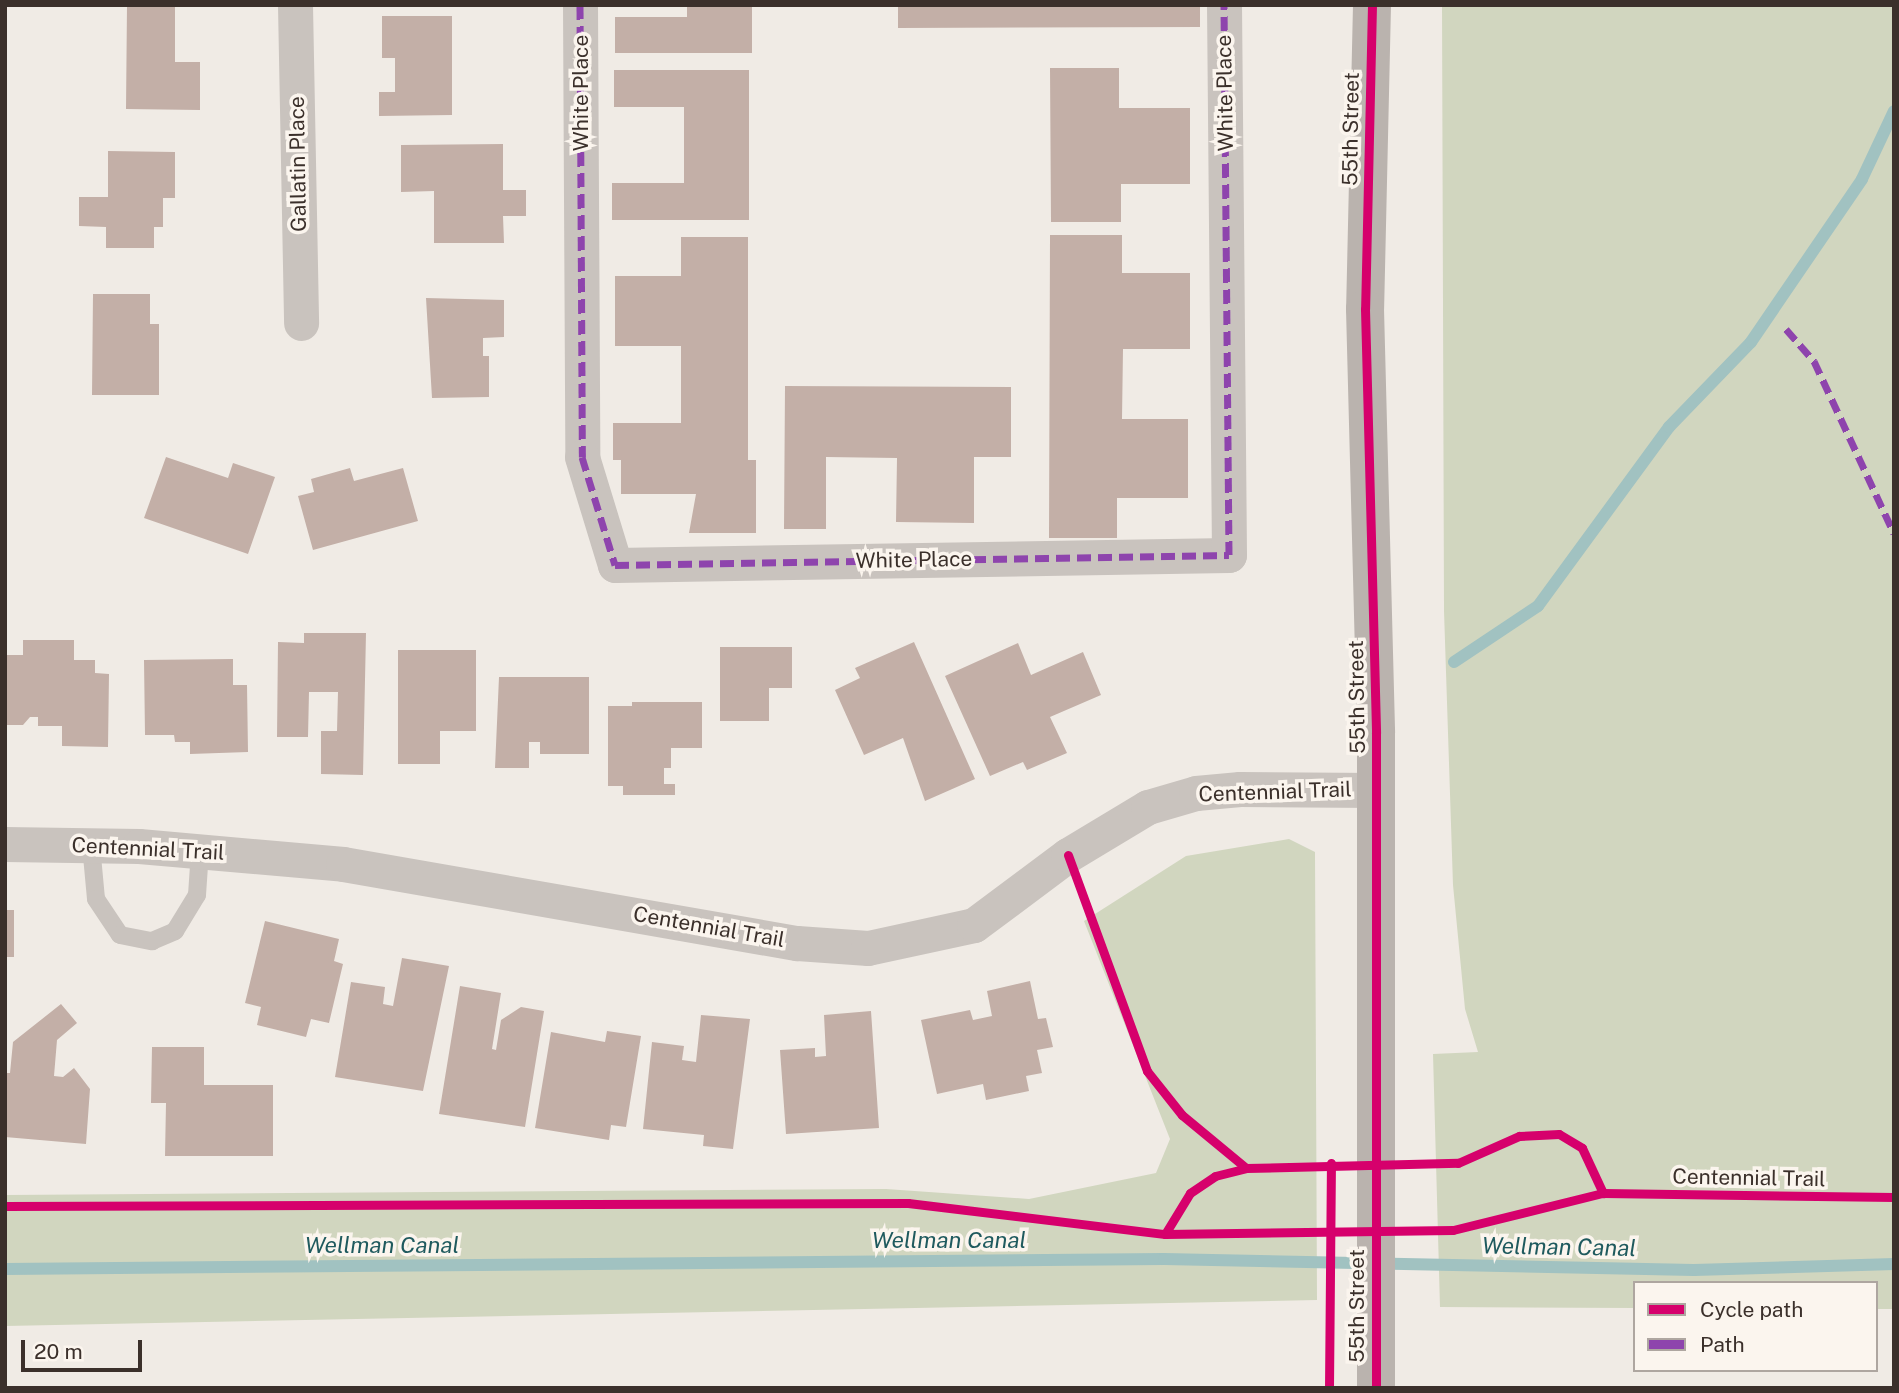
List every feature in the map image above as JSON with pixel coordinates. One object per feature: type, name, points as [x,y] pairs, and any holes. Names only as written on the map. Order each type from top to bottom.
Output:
[{"type":"main road","name":"55th Street","points":[[1372,5],[1365,309],[1376,790],[1376,1388]]},
{"type":"street","name":"Gallatin Place","points":[[295,5],[301,323]]},
{"type":"street","name":"White Place","points":[[580,5],[582,457],[615,565],[1229,555],[1224,5]]},
{"type":"street","name":"Centennial Trail","points":[[5,844],[200,851],[343,864],[797,943],[868,948],[974,925],[1068,855],[1147,807],[1196,793],[1240,789],[1376,790]]},
{"type":"lane","points":[[91,845],[96,899],[120,935],[152,941],[175,931],[197,895],[200,851]]},
{"type":"green space","points":[[1442,5],[1894,5],[1894,1309],[1878,1309],[1878,1281],[1633,1281],[1633,1308],[1440,1307],[1433,1054],[1478,1052],[1465,1009],[1453,885],[1444,611]]},
{"type":"green space","points":[[1289,839],[1315,852],[1317,1300],[5,1326],[5,1195],[886,1189],[1029,1199],[1156,1173],[1170,1139],[1084,921],[1186,856]]},
{"type":"building","points":[[127,5],[175,5],[175,62],[200,62],[200,110],[126,109]]},
{"type":"building","points":[[687,5],[752,5],[752,53],[615,53],[615,17],[687,17]]},
{"type":"building","points":[[898,5],[1200,5],[1200,27],[898,28]]},
{"type":"building","points":[[382,16],[452,16],[452,115],[379,116],[379,92],[395,92],[395,58],[382,58]]},
{"type":"building","points":[[1050,68],[1119,68],[1119,108],[1190,108],[1190,184],[1121,184],[1121,222],[1051,222]]},
{"type":"building","points":[[614,70],[749,70],[749,220],[612,220],[612,183],[684,183],[684,107],[614,107]]},
{"type":"building","points":[[503,144],[503,190],[526,190],[526,216],[503,216],[504,243],[434,243],[434,191],[401,192],[401,145]]},
{"type":"building","points":[[108,151],[175,152],[175,198],[163,198],[163,227],[154,227],[154,248],[106,248],[106,227],[79,226],[79,197],[108,197]]},
{"type":"building","points":[[1050,235],[1122,235],[1122,273],[1190,273],[1190,349],[1123,349],[1122,419],[1188,419],[1188,498],[1117,498],[1117,538],[1049,538]]},
{"type":"building","points":[[681,237],[748,237],[748,460],[756,460],[756,533],[689,533],[696,494],[621,494],[621,460],[613,460],[613,423],[681,423],[681,346],[615,346],[615,276],[681,276]]},
{"type":"building","points":[[93,294],[150,294],[150,324],[159,324],[159,395],[92,395]]},
{"type":"building","points":[[426,298],[504,300],[504,337],[483,338],[483,356],[489,356],[489,397],[432,398]]},
{"type":"building","points":[[785,386],[1011,387],[1011,457],[974,457],[974,523],[896,522],[897,458],[826,457],[826,529],[784,529]]},
{"type":"building","points":[[166,457],[228,478],[233,463],[275,477],[248,554],[144,518]]},
{"type":"building","points":[[350,468],[354,481],[403,468],[418,521],[313,550],[298,496],[314,492],[311,479]]},
{"type":"building","points":[[304,633],[366,633],[363,775],[321,774],[321,731],[337,731],[338,692],[309,692],[308,737],[277,737],[278,642],[304,643]]},
{"type":"building","points":[[23,640],[74,640],[74,660],[95,660],[95,673],[109,674],[108,747],[62,746],[62,726],[38,726],[38,717],[30,717],[23,725],[5,725],[5,655],[23,655]]},
{"type":"building","points":[[914,642],[975,779],[925,801],[903,738],[864,755],[835,690],[860,678],[855,668]]},
{"type":"building","points":[[1018,643],[1031,675],[1083,652],[1101,695],[1050,717],[1067,753],[1027,770],[1023,762],[990,776],[945,676]]},
{"type":"building","points":[[720,647],[792,647],[792,688],[769,688],[769,721],[720,721]]},
{"type":"building","points":[[398,650],[476,650],[476,731],[440,731],[440,764],[398,764]]},
{"type":"building","points":[[233,659],[233,685],[247,685],[248,752],[190,754],[190,742],[175,742],[174,735],[145,735],[144,660]]},
{"type":"building","points":[[499,677],[589,677],[589,754],[540,754],[540,742],[529,742],[529,768],[495,768]]},
{"type":"building","points":[[632,702],[702,702],[702,748],[671,748],[671,768],[664,768],[664,784],[675,784],[675,795],[623,795],[623,786],[608,786],[608,706],[632,706]]},
{"type":"building","points":[[5,910],[14,910],[14,957],[5,957]]},
{"type":"building","points":[[265,921],[339,939],[334,961],[343,964],[329,1023],[311,1019],[306,1037],[257,1025],[261,1007],[245,1003]]},
{"type":"building","points":[[402,958],[449,966],[423,1091],[335,1077],[351,982],[385,987],[383,1004],[393,1006]]},
{"type":"building","points":[[1030,981],[1038,1019],[1046,1018],[1053,1047],[1037,1050],[1042,1073],[1026,1076],[1029,1091],[986,1100],[983,1084],[937,1094],[921,1020],[970,1010],[973,1020],[992,1016],[987,991]]},
{"type":"building","points":[[460,986],[501,993],[492,1049],[496,1050],[501,1020],[521,1007],[544,1011],[525,1127],[439,1114]]},
{"type":"building","points":[[61,1004],[77,1023],[57,1040],[54,1076],[63,1077],[74,1068],[90,1089],[86,1144],[5,1137],[5,1073],[10,1073],[13,1042]]},
{"type":"building","points":[[871,1011],[879,1128],[786,1134],[780,1050],[815,1048],[815,1057],[826,1056],[824,1015]]},
{"type":"building","points":[[701,1015],[750,1019],[733,1149],[703,1146],[704,1135],[643,1129],[652,1042],[684,1046],[682,1060],[696,1062]]},
{"type":"building","points":[[607,1031],[641,1036],[626,1127],[611,1125],[609,1140],[535,1128],[551,1032],[605,1042]]},
{"type":"building","points":[[152,1047],[204,1047],[204,1085],[273,1085],[273,1156],[165,1156],[166,1103],[151,1103]]},
{"type":"waterway","points":[[1454,662],[1538,606],[1669,427],[1751,342],[1862,179],[1894,111]]},
{"type":"waterway","name":"Wellman Canal","points":[[5,1269],[1164,1259],[1694,1270],[1894,1264]]},
{"type":"marked path","points":[[580,5],[582,457],[615,565],[1229,555],[1224,5]]},
{"type":"marked path","points":[[1786,329],[1814,361],[1894,533]]},
{"type":"cycle path","points":[[1372,5],[1365,309],[1376,733],[1376,1388]]},
{"type":"cycle path","points":[[1068,855],[1147,1071],[1182,1115],[1246,1168]]},
{"type":"cycle path","points":[[1165,1234],[1190,1193],[1215,1176],[1246,1168],[1458,1163],[1519,1136],[1559,1134],[1582,1148],[1603,1193]]},
{"type":"cycle path","points":[[1329,1388],[1331,1163]]},
{"type":"cycle path","points":[[5,1206],[908,1203],[1165,1234],[1453,1230],[1603,1193],[1894,1197]]}]
